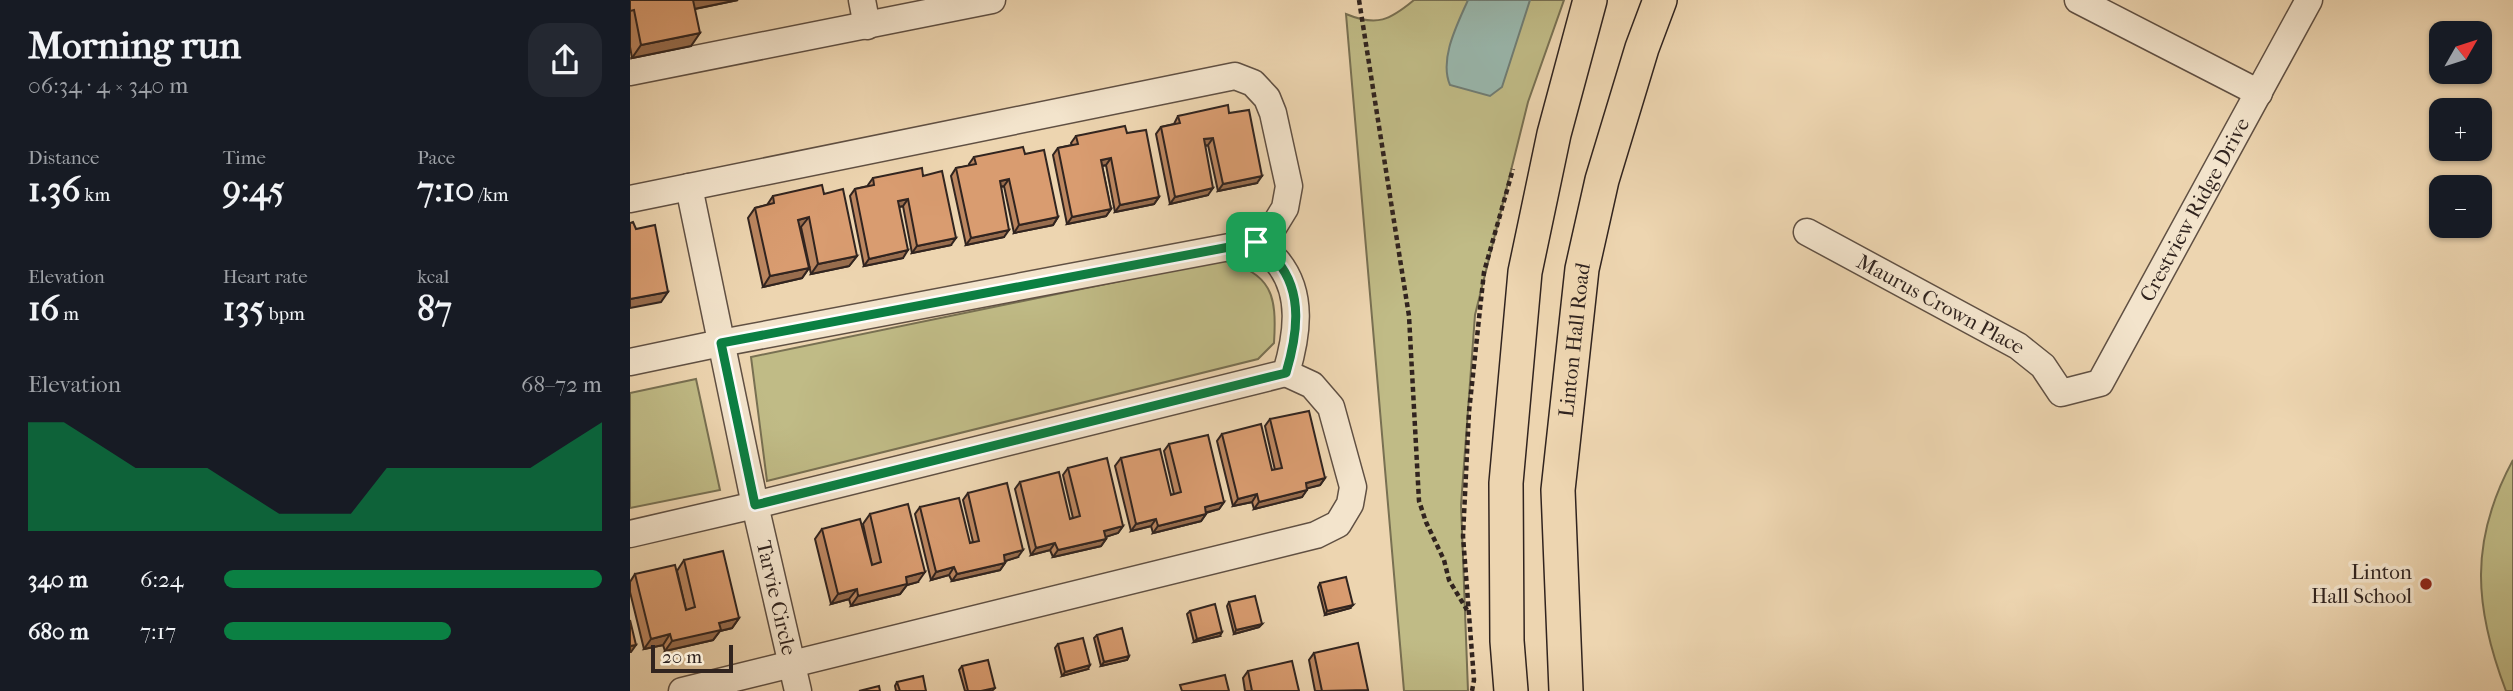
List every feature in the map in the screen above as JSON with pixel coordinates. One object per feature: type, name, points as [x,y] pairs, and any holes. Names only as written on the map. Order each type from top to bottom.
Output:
[{"type":"main road","points":[[1511,691],[1507,640],[1506,482],[1525,272],[1554,134],[1590,0]]},
{"type":"main road","name":"Linton Hall Road","points":[[1566,691],[1558,490],[1582,269],[1602,180],[1642,48],[1660,0]]},
{"type":"street","points":[[630,72],[865,13],[992,0]]},
{"type":"street","points":[[2078,0],[2259,93]]},
{"type":"street","name":"Crestview Ridge Drive","points":[[2061,393],[2100,383],[2309,0]]},
{"type":"street","points":[[630,199],[1235,76],[1253,83],[1267,98],[1273,113],[1289,186],[1285,208],[1274,226],[1256,242],[630,362]]},
{"type":"street","name":"Tarvie Circle","points":[[689,187],[797,691]]},
{"type":"street","name":"Maurus Crown Place","points":[[1807,232],[2018,346],[2043,366],[2061,393]]},
{"type":"street","points":[[1256,242],[1278,261],[1291,287],[1297,315],[1295,344],[1286,373]]},
{"type":"street","points":[[630,534],[1286,373],[1312,385],[1331,407],[1353,487],[1350,504],[1338,524],[1316,535],[682,691]]},
{"type":"path","points":[[1359,0],[1409,316],[1419,501],[1444,560],[1449,580],[1469,613]]},
{"type":"shaded area","points":[[1414,0],[1564,0],[1528,102],[1475,315],[1461,505],[1468,691],[1404,691],[1346,14],[1375,21],[1390,17]]},
{"type":"shaded area","points":[[1222,260],[1252,272],[1261,279],[1272,299],[1274,343],[1258,359],[767,481],[751,357]]},
{"type":"shaded area","points":[[696,379],[720,490],[630,508],[630,393]]},
{"type":"shaded area","points":[[2513,460],[2513,691],[2506,691],[2487,631],[2481,574],[2489,518]]},
{"type":"water","points":[[1468,0],[1530,0],[1502,87],[1490,96],[1450,85],[1447,75],[1451,42]]},
{"type":"building","points":[[630,0],[693,0],[700,33],[641,45],[634,10],[630,11]]},
{"type":"building","points":[[1228,105],[1229,113],[1249,110],[1262,176],[1223,184],[1213,138],[1204,139],[1213,188],[1175,197],[1161,127],[1180,123],[1178,116]]},
{"type":"building","points":[[1125,126],[1127,133],[1146,130],[1159,197],[1120,205],[1111,158],[1101,160],[1111,209],[1072,217],[1058,148],[1078,144],[1076,136]]},
{"type":"building","points":[[1023,147],[1025,154],[1044,150],[1058,217],[1019,225],[1009,179],[1000,181],[1009,230],[971,238],[956,168],[976,164],[974,157]]},
{"type":"building","points":[[922,168],[923,176],[942,171],[956,238],[917,246],[908,199],[898,201],[908,250],[869,259],[855,189],[874,185],[873,178]]},
{"type":"building","points":[[822,185],[824,194],[843,189],[857,256],[818,264],[809,217],[798,220],[809,268],[770,276],[755,208],[774,203],[773,196]]},
{"type":"building","points":[[633,222],[636,229],[655,225],[668,292],[630,299],[630,223]]},
{"type":"building","points":[[1309,411],[1325,478],[1306,483],[1307,490],[1259,502],[1257,494],[1238,499],[1222,434],[1261,424],[1272,470],[1282,468],[1270,419]]},
{"type":"building","points":[[1208,435],[1224,502],[1205,507],[1206,514],[1158,526],[1156,519],[1136,524],[1121,458],[1160,449],[1171,495],[1181,492],[1169,444]]},
{"type":"building","points":[[1107,458],[1123,526],[1104,531],[1106,539],[1058,550],[1055,543],[1036,548],[1020,482],[1059,472],[1070,519],[1080,516],[1068,468]]},
{"type":"building","points":[[1007,483],[1023,550],[1004,555],[1005,563],[957,574],[954,567],[936,572],[920,507],[959,498],[970,543],[979,541],[968,493]]},
{"type":"building","points":[[908,504],[925,572],[906,577],[907,584],[858,596],[857,589],[838,594],[822,529],[860,519],[872,565],[881,562],[870,514]]},
{"type":"building","points":[[723,551],[739,618],[719,623],[721,630],[672,641],[670,634],[651,639],[635,574],[675,565],[686,610],[695,607],[684,560]]},
{"type":"building","points":[[1346,577],[1353,605],[1327,611],[1320,583]]},
{"type":"building","points":[[1255,596],[1262,624],[1236,630],[1229,602]]},
{"type":"building","points":[[1215,604],[1222,632],[1197,639],[1190,611]]},
{"type":"building","points":[[630,620],[636,645],[630,646]]},
{"type":"building","points":[[1122,628],[1129,656],[1104,662],[1097,635]]},
{"type":"building","points":[[1083,638],[1090,665],[1065,672],[1058,644]]},
{"type":"building","points":[[1358,643],[1368,690],[1322,691],[1314,653]]},
{"type":"building","points":[[988,660],[995,688],[968,691],[962,666]]},
{"type":"building","points":[[1292,661],[1299,691],[1252,691],[1248,671]]},
{"type":"building","points":[[1225,675],[1229,691],[1182,691],[1180,685]]},
{"type":"building","points":[[923,676],[926,691],[900,691],[897,682]]},
{"type":"building","points":[[879,686],[880,691],[859,691]]},
{"type":"place","name":"Linton Hall School","points":[[2426,584]]},
{"type":"route","points":[[1256,242],[1278,261],[1291,287],[1297,315],[1295,344],[1286,373],[755,505],[721,343],[1256,242]]}]
